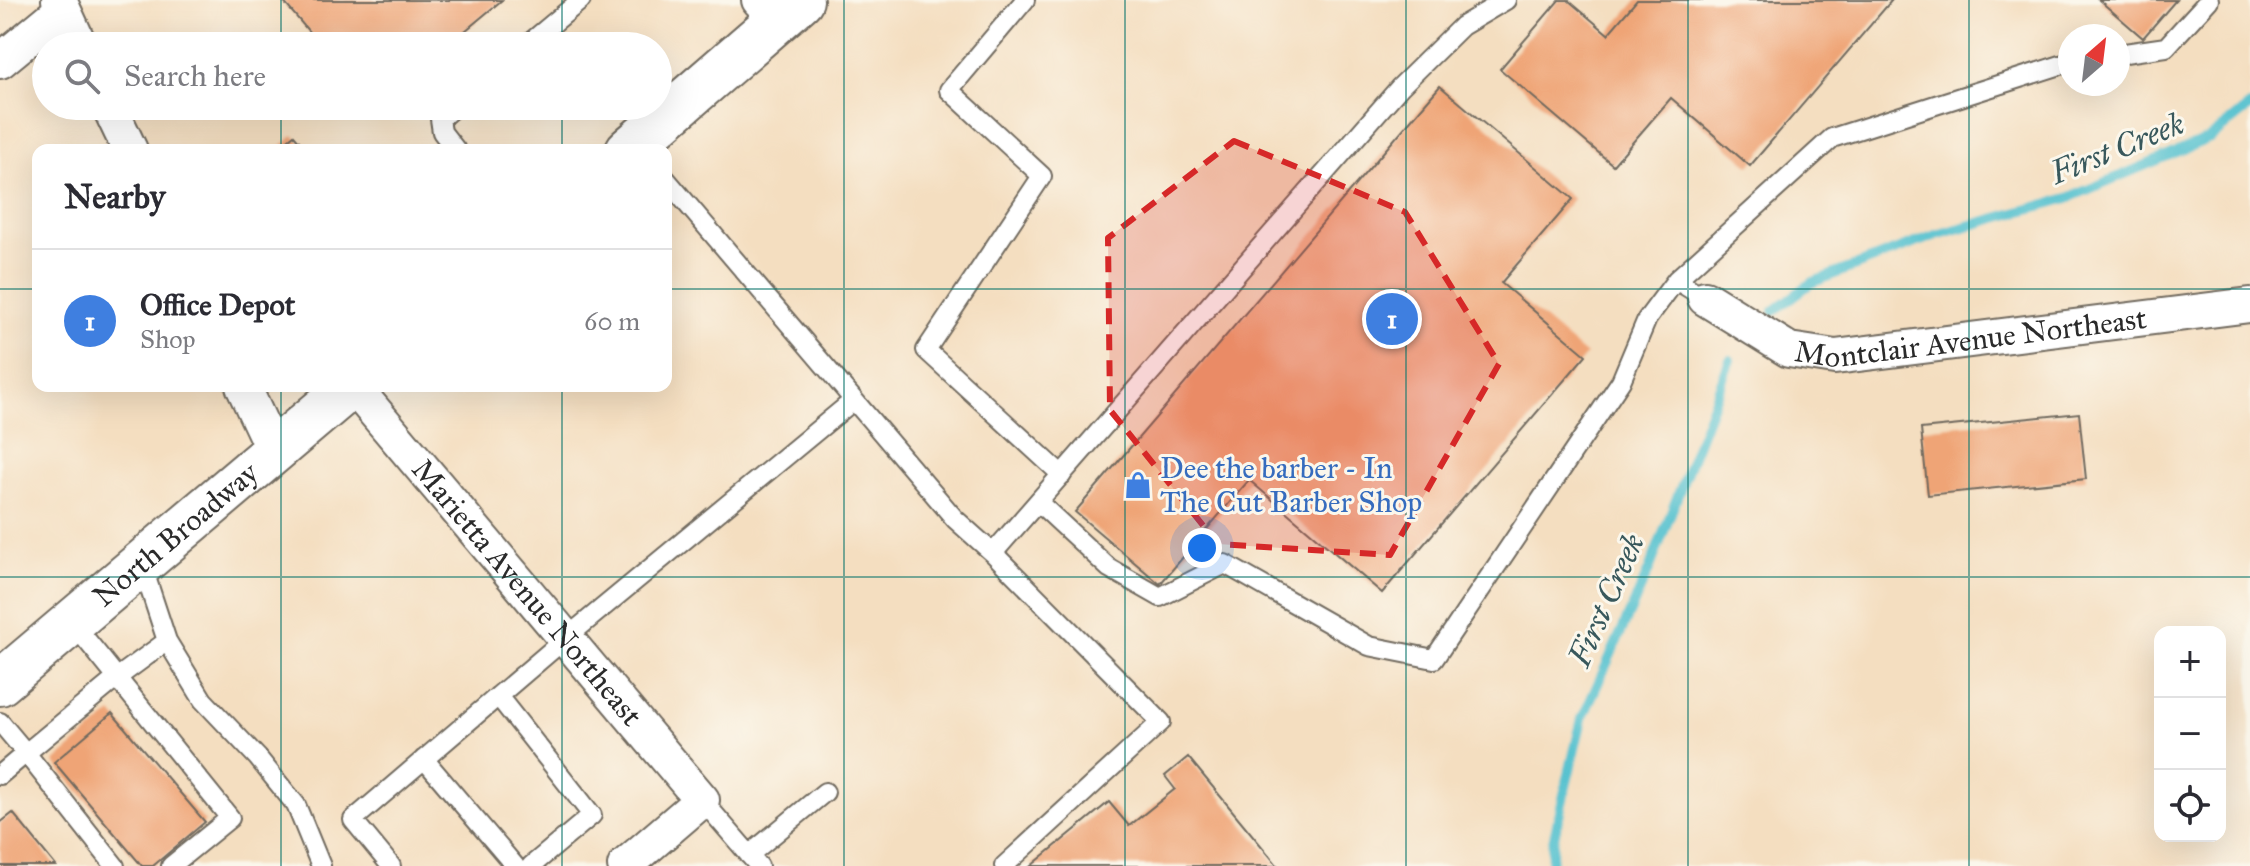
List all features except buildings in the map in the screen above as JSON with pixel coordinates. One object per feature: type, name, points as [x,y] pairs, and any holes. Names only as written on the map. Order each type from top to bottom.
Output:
[{"type":"main road","points":[[672,112],[780,7]]},
{"type":"main road","points":[[639,144],[664,120]]},
{"type":"main road","name":"North Broadway","points":[[0,683],[345,392]]},
{"type":"street","points":[[0,61],[60,5],[73,32]]},
{"type":"street","points":[[116,120],[127,144]]},
{"type":"street","name":"Montclair Avenue Northeast","points":[[1705,298],[1789,350],[1835,357],[2250,305]]},
{"type":"street","points":[[246,392],[273,450]]},
{"type":"street","name":"Marietta Avenue Northeast","points":[[357,392],[702,800]]},
{"type":"street","points":[[625,866],[702,800]]},
{"type":"lane","points":[[543,32],[581,0]]},
{"type":"lane","points":[[1025,0],[949,90],[1042,176],[926,350],[1062,475]]},
{"type":"lane","points":[[993,553],[1400,87],[1462,26],[1506,0]]},
{"type":"lane","points":[[2130,52],[2166,47],[2209,0]]},
{"type":"lane","points":[[1038,502],[1109,568],[1160,597],[1225,564],[1369,646],[1434,659],[1621,381],[1647,319],[1676,280],[1832,138],[2058,66]]},
{"type":"lane","points":[[440,120],[442,132],[451,144]]},
{"type":"lane","points":[[672,186],[955,519],[993,553],[1161,722],[1004,866]]},
{"type":"lane","points":[[1676,280],[1705,298]]},
{"type":"lane","points":[[391,866],[353,820],[566,638],[854,400]]},
{"type":"lane","points":[[141,562],[167,641],[203,700],[258,758],[296,805],[321,866]]},
{"type":"lane","points":[[72,622],[230,818],[171,866]]},
{"type":"lane","points":[[0,775],[118,677],[167,641]]},
{"type":"lane","points":[[498,696],[592,815],[531,866]]},
{"type":"lane","points":[[0,722],[115,866]]},
{"type":"lane","points":[[424,759],[515,866]]},
{"type":"lane","points":[[702,800],[754,860],[825,792]]},
{"type":"highlighted area","points":[[1234,141],[1405,212],[1499,364],[1390,555],[1218,544],[1110,410],[1108,238]]},
{"type":"waterway","name":"First Creek","points":[[1774,311],[1811,283],[1936,235],[2068,198],[2210,138],[2250,106]]},
{"type":"waterway","name":"First Creek","points":[[1551,866],[1553,841],[1582,719],[1649,570],[1730,360]]},
{"type":"place","name":"Office Depot","points":[[1392,319]]},
{"type":"place","name":"Dee the barber - In The Cut Barber Shop","points":[[1138,485]]}]
